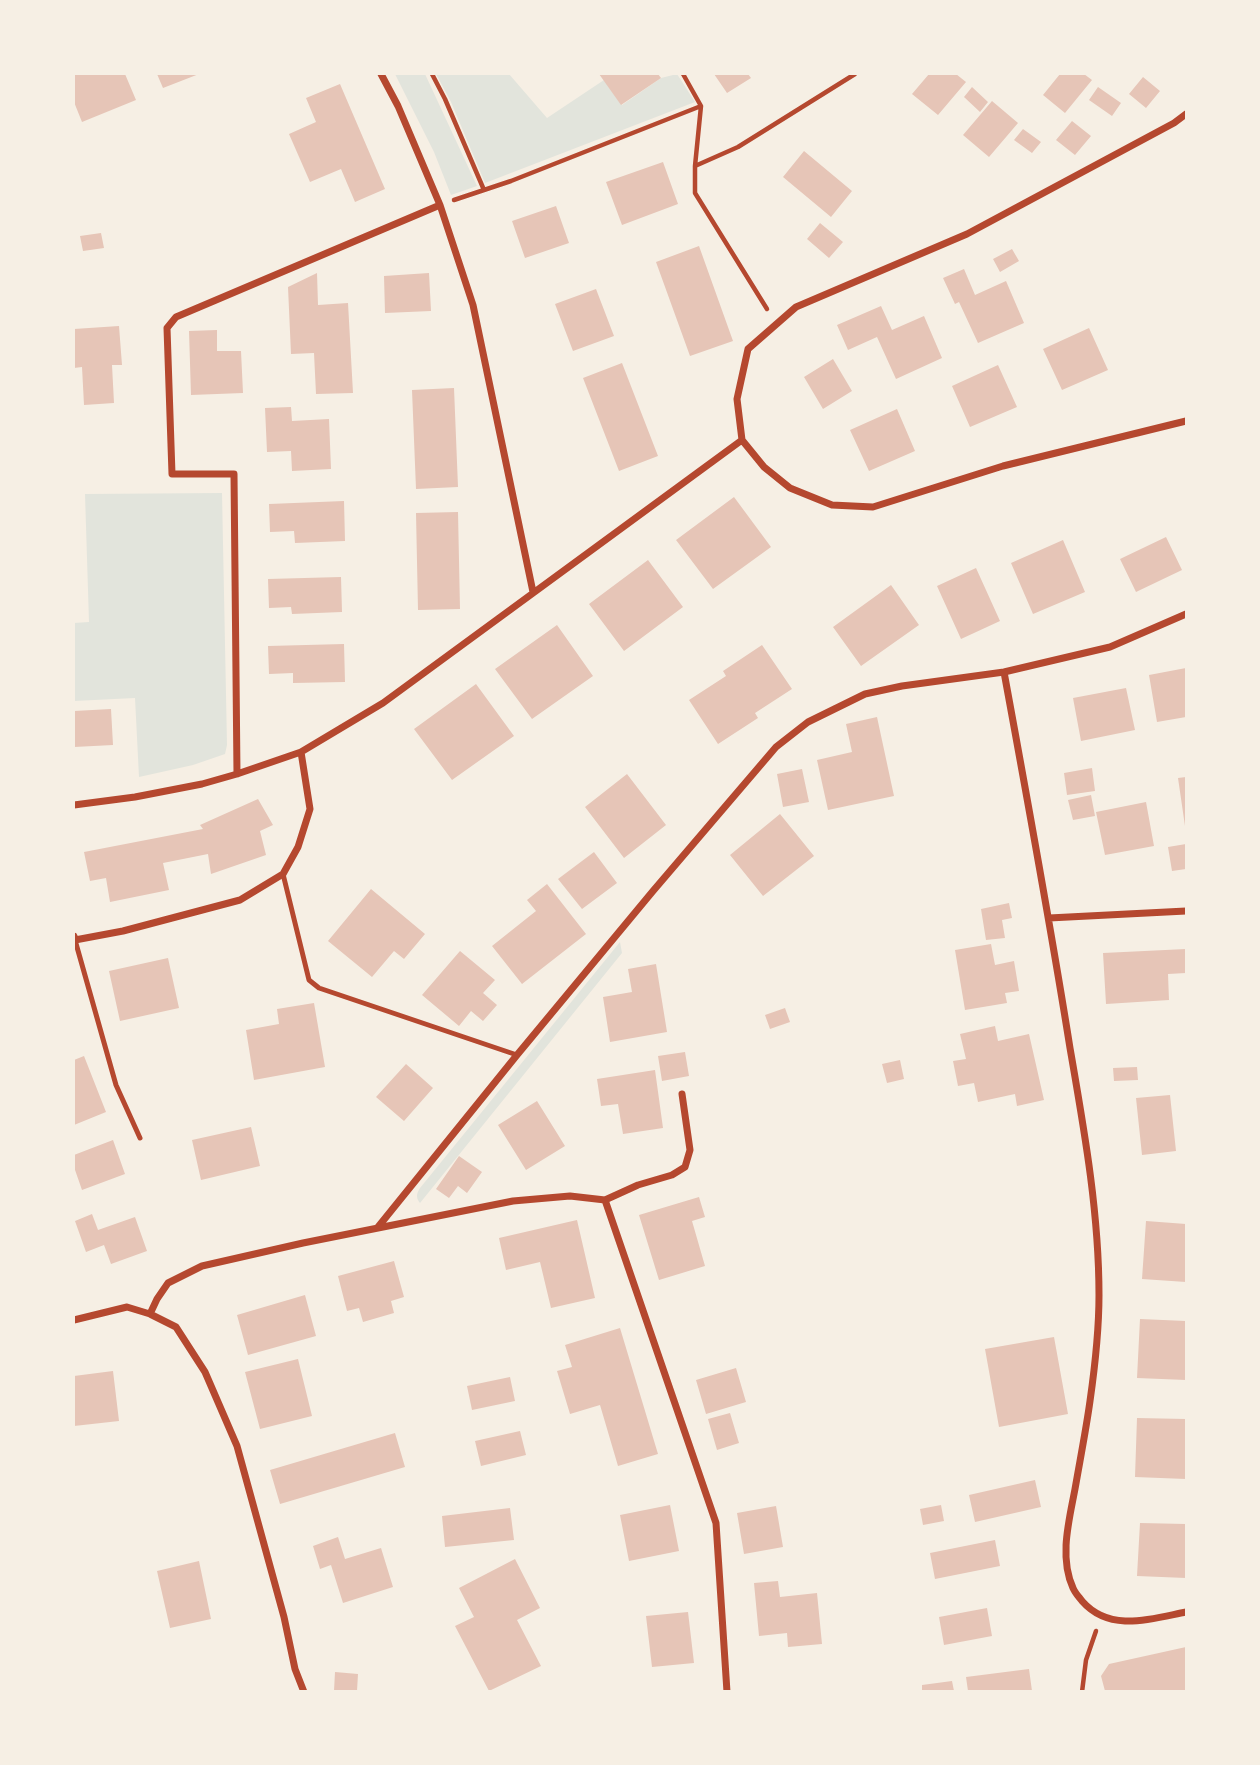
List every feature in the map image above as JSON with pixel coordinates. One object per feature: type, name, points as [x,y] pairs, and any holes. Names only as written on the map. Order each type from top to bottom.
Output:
[{"type":"street","points":[[380,74],[398,106],[440,205],[473,305],[533,592]]},
{"type":"street","points":[[1186,114],[1174,123],[967,234],[796,307],[748,349],[737,400],[742,440],[764,467],[790,488],[832,505],[873,507],[1003,466],[1186,421]]},
{"type":"street","points":[[237,774],[234,474],[172,474],[167,328],[176,317],[440,205]]},
{"type":"street","points":[[74,805],[202,784],[300,751],[383,703],[742,440]]},
{"type":"street","points":[[378,1227],[517,1055],[775,747],[808,722],[865,695],[902,686],[1004,672],[1110,647],[1186,614]]},
{"type":"street","points":[[1004,672],[1049,918],[1085,1138],[1098,1245],[1097,1342],[1068,1531],[1068,1575],[1074,1592],[1100,1616],[1134,1622],[1186,1612]]},
{"type":"street","points":[[74,938],[123,931],[240,900],[283,874],[298,847],[310,809],[300,751]]},
{"type":"street","points":[[1049,918],[1186,911]]},
{"type":"street","points":[[150,1314],[168,1283],[202,1266],[513,1200],[570,1196],[605,1200],[638,1185],[672,1175],[685,1167],[690,1150],[682,1094]]},
{"type":"street","points":[[605,1200],[716,1523],[727,1692]]},
{"type":"street","points":[[74,1320],[127,1307],[150,1314],[176,1327],[205,1372],[237,1446],[284,1616],[295,1669],[304,1692]]},
{"type":"lane","points":[[283,874],[309,980],[319,988],[517,1055]]},
{"type":"lane","points":[[74,938],[116,1085],[140,1138]]},
{"type":"path","points":[[432,74],[484,190]]},
{"type":"path","points":[[683,74],[701,106],[695,193],[776,323]]},
{"type":"path","points":[[695,166],[738,147],[855,74]]},
{"type":"path","points":[[440,205],[511,181],[701,106]]},
{"type":"path","points":[[1082,1692],[1086,1660],[1100,1616]]},
{"type":"shaded area","points":[[395,74],[425,74],[477,186],[451,195],[434,152]]},
{"type":"shaded area","points":[[436,74],[509,74],[547,118],[604,80],[622,105],[661,78],[677,74],[695,102],[485,183],[451,102]]},
{"type":"shaded area","points":[[222,493],[227,745],[225,754],[193,765],[139,777],[135,698],[74,701],[74,623],[89,622],[85,494]]},
{"type":"shaded area","points":[[620,942],[622,953],[420,1203],[417,1196],[420,1188]]},
{"type":"building","points":[[74,74],[125,74],[136,100],[82,122],[74,102]]},
{"type":"building","points":[[157,74],[199,74],[163,88]]},
{"type":"building","points":[[599,74],[658,74],[661,78],[621,105]]},
{"type":"building","points":[[714,74],[748,74],[751,78],[727,93]]},
{"type":"building","points":[[929,74],[956,74],[966,82],[938,115],[912,94]]},
{"type":"building","points":[[1060,74],[1084,74],[1092,80],[1065,113],[1043,95]]},
{"type":"building","points":[[1143,77],[1160,91],[1146,108],[1129,94]]},
{"type":"building","points":[[340,84],[385,189],[355,202],[341,169],[310,182],[289,134],[316,122],[306,98]]},
{"type":"building","points":[[972,87],[988,102],[980,112],[964,97]]},
{"type":"building","points":[[1098,87],[1121,103],[1112,116],[1089,100]]},
{"type":"building","points":[[992,101],[1018,123],[989,157],[963,135]]},
{"type":"building","points":[[1072,121],[1091,136],[1075,155],[1056,140]]},
{"type":"building","points":[[1023,129],[1041,142],[1032,153],[1014,140]]},
{"type":"building","points":[[804,151],[852,191],[831,217],[783,177]]},
{"type":"building","points":[[663,162],[678,204],[622,225],[606,182]]},
{"type":"building","points":[[556,206],[569,243],[525,258],[512,221]]},
{"type":"building","points":[[820,223],[843,242],[829,258],[807,239]]},
{"type":"building","points":[[101,233],[104,248],[83,251],[80,236]]},
{"type":"building","points":[[699,246],[733,341],[690,356],[656,262]]},
{"type":"building","points":[[1012,249],[1019,261],[1000,272],[993,259]]},
{"type":"building","points":[[964,269],[975,295],[1006,281],[1024,323],[978,343],[959,302],[955,304],[943,278]]},
{"type":"building","points":[[317,273],[318,305],[348,303],[353,393],[316,394],[314,353],[291,354],[288,287]]},
{"type":"building","points":[[429,273],[431,311],[385,313],[384,276]]},
{"type":"building","points":[[596,289],[614,336],[573,351],[555,304]]},
{"type":"building","points":[[881,306],[892,330],[924,316],[942,358],[896,379],[877,337],[848,350],[837,325]]},
{"type":"building","points":[[119,326],[122,365],[112,365],[114,403],[84,405],[82,367],[74,368],[74,329]]},
{"type":"building","points":[[1089,328],[1108,370],[1062,390],[1043,349]]},
{"type":"building","points":[[217,330],[217,351],[241,351],[243,393],[191,395],[189,331]]},
{"type":"building","points":[[833,359],[852,391],[823,409],[804,377]]},
{"type":"building","points":[[622,363],[658,456],[619,471],[583,378]]},
{"type":"building","points":[[998,365],[1017,407],[970,427],[952,386]]},
{"type":"building","points":[[454,388],[458,487],[416,489],[412,390]]},
{"type":"building","points":[[291,407],[292,421],[329,419],[331,469],[292,471],[291,451],[267,452],[265,408]]},
{"type":"building","points":[[897,409],[915,451],[869,471],[850,430]]},
{"type":"building","points":[[734,497],[771,547],[713,589],[676,540]]},
{"type":"building","points":[[344,501],[345,541],[295,543],[294,531],[270,532],[269,504]]},
{"type":"building","points":[[458,512],[460,609],[418,610],[416,513]]},
{"type":"building","points":[[1166,537],[1182,570],[1136,592],[1120,559]]},
{"type":"building","points":[[1063,540],[1085,592],[1033,614],[1011,563]]},
{"type":"building","points":[[648,560],[683,607],[624,651],[589,604]]},
{"type":"building","points":[[976,568],[1000,621],[961,639],[937,586]]},
{"type":"building","points":[[341,577],[342,612],[292,614],[291,607],[269,608],[268,579]]},
{"type":"building","points":[[891,585],[919,625],[861,666],[833,627]]},
{"type":"building","points":[[557,625],[593,676],[532,719],[495,669]]},
{"type":"building","points":[[344,644],[345,682],[293,683],[293,673],[269,674],[268,646]]},
{"type":"building","points":[[762,645],[792,689],[755,713],[758,718],[718,744],[689,700],[726,676],[723,671]]},
{"type":"building","points":[[1186,668],[1186,717],[1157,722],[1149,675]]},
{"type":"building","points":[[476,684],[514,736],[452,780],[414,729]]},
{"type":"building","points":[[1126,688],[1135,730],[1081,741],[1073,698]]},
{"type":"building","points":[[111,709],[113,745],[74,747],[74,711]]},
{"type":"building","points":[[877,717],[894,796],[828,810],[817,760],[852,752],[846,724]]},
{"type":"building","points":[[1092,768],[1095,791],[1067,795],[1064,773]]},
{"type":"building","points":[[802,769],[809,802],[783,807],[777,774]]},
{"type":"building","points":[[627,774],[666,825],[624,858],[585,807]]},
{"type":"building","points":[[1186,777],[1186,825],[1185,826],[1178,778]]},
{"type":"building","points":[[1091,795],[1095,816],[1073,820],[1068,800]]},
{"type":"building","points":[[258,799],[273,825],[260,831],[266,855],[211,874],[208,854],[163,863],[169,890],[110,902],[106,878],[90,881],[84,852],[203,829],[200,825]]},
{"type":"building","points":[[1146,802],[1154,846],[1105,855],[1096,812]]},
{"type":"building","points":[[780,814],[814,856],[763,896],[730,855]]},
{"type":"building","points":[[1186,844],[1186,869],[1172,871],[1168,847]]},
{"type":"building","points":[[594,852],[617,883],[582,909],[558,879]]},
{"type":"building","points":[[547,884],[586,934],[522,984],[492,946],[536,911],[527,900]]},
{"type":"building","points":[[371,889],[425,934],[404,959],[394,951],[372,977],[328,941]]},
{"type":"building","points":[[1009,903],[1012,918],[1002,920],[1005,938],[986,940],[981,909]]},
{"type":"building","points":[[991,944],[995,965],[1014,961],[1019,991],[1005,993],[1007,1003],[965,1010],[955,950]]},
{"type":"building","points":[[1186,949],[1186,973],[1168,974],[1169,1000],[1106,1004],[1103,953]]},
{"type":"building","points":[[460,951],[495,980],[483,993],[497,1005],[483,1021],[471,1011],[459,1026],[422,995]]},
{"type":"building","points":[[168,958],[179,1008],[120,1021],[109,971]]},
{"type":"building","points":[[656,964],[667,1032],[610,1042],[603,997],[632,992],[628,969]]},
{"type":"building","points":[[314,1003],[325,1067],[254,1080],[246,1030],[279,1024],[277,1009]]},
{"type":"building","points":[[785,1008],[790,1022],[770,1029],[765,1015]]},
{"type":"building","points":[[995,1026],[998,1041],[1029,1034],[1044,1100],[1017,1106],[1015,1094],[978,1102],[974,1083],[958,1086],[953,1061],[966,1059],[960,1034]]},
{"type":"building","points":[[685,1052],[689,1076],[662,1081],[658,1056]]},
{"type":"building","points":[[84,1056],[106,1112],[74,1125],[74,1060]]},
{"type":"building","points":[[900,1060],[904,1079],[887,1083],[882,1064]]},
{"type":"building","points":[[406,1064],[433,1088],[404,1121],[376,1097]]},
{"type":"building","points":[[1137,1067],[1138,1080],[1114,1081],[1113,1068]]},
{"type":"building","points":[[655,1070],[663,1128],[623,1134],[618,1104],[601,1106],[597,1079]]},
{"type":"building","points":[[1170,1095],[1176,1151],[1142,1155],[1136,1098]]},
{"type":"building","points":[[537,1101],[565,1146],[526,1170],[498,1125]]},
{"type":"building","points":[[251,1127],[260,1166],[201,1180],[192,1140]]},
{"type":"building","points":[[113,1140],[125,1174],[82,1190],[74,1167],[74,1155]]},
{"type":"building","points":[[459,1156],[482,1172],[467,1193],[458,1186],[449,1198],[436,1189]]},
{"type":"building","points":[[699,1197],[705,1217],[692,1221],[705,1266],[659,1280],[639,1215]]},
{"type":"building","points":[[92,1214],[98,1230],[135,1217],[147,1251],[111,1264],[104,1245],[86,1252],[75,1221]]},
{"type":"building","points":[[577,1220],[595,1298],[551,1308],[540,1262],[506,1270],[499,1238]]},
{"type":"building","points":[[1146,1221],[1186,1224],[1186,1282],[1142,1279]]},
{"type":"building","points":[[394,1261],[404,1297],[391,1301],[394,1313],[363,1322],[359,1308],[347,1311],[338,1276]]},
{"type":"building","points":[[305,1295],[316,1336],[248,1355],[237,1315]]},
{"type":"building","points":[[1140,1319],[1186,1321],[1186,1380],[1137,1378]]},
{"type":"building","points":[[620,1328],[658,1454],[618,1466],[600,1405],[570,1414],[557,1371],[572,1367],[565,1345]]},
{"type":"building","points":[[1054,1337],[1068,1414],[999,1427],[985,1349]]},
{"type":"building","points":[[298,1359],[312,1416],[260,1429],[245,1372]]},
{"type":"building","points":[[736,1368],[746,1402],[706,1414],[696,1380]]},
{"type":"building","points":[[113,1371],[119,1421],[74,1426],[74,1376]]},
{"type":"building","points":[[510,1377],[515,1401],[472,1410],[467,1386]]},
{"type":"building","points":[[730,1413],[739,1443],[717,1450],[708,1419]]},
{"type":"building","points":[[1137,1418],[1186,1419],[1186,1479],[1135,1477]]},
{"type":"building","points":[[520,1431],[526,1455],[481,1466],[475,1441]]},
{"type":"building","points":[[395,1433],[405,1467],[280,1504],[270,1470]]},
{"type":"building","points":[[1035,1480],[1041,1507],[975,1522],[969,1495]]},
{"type":"building","points":[[670,1505],[679,1551],[629,1561],[620,1515]]},
{"type":"building","points":[[941,1505],[944,1521],[923,1525],[920,1509]]},
{"type":"building","points":[[776,1506],[783,1547],[744,1554],[737,1513]]},
{"type":"building","points":[[510,1508],[514,1540],[445,1547],[442,1516]]},
{"type":"building","points":[[1140,1523],[1186,1524],[1186,1578],[1137,1576]]},
{"type":"building","points":[[338,1537],[345,1559],[381,1548],[393,1587],[343,1603],[331,1565],[320,1569],[313,1546]]},
{"type":"building","points":[[995,1540],[1000,1566],[935,1579],[930,1553]]},
{"type":"building","points":[[515,1559],[540,1608],[517,1620],[541,1666],[489,1691],[455,1626],[474,1617],[459,1588]]},
{"type":"building","points":[[199,1561],[211,1619],[170,1628],[157,1571]]},
{"type":"building","points":[[778,1581],[780,1597],[817,1593],[822,1644],[788,1647],[787,1633],[759,1636],[754,1583]]},
{"type":"building","points":[[987,1608],[992,1636],[944,1645],[939,1617]]},
{"type":"building","points":[[688,1612],[694,1663],[652,1667],[646,1616]]},
{"type":"building","points":[[1186,1647],[1186,1691],[1105,1691],[1101,1676],[1109,1664]]},
{"type":"building","points":[[1029,1669],[1032,1691],[968,1691],[966,1677]]},
{"type":"building","points":[[335,1672],[358,1674],[357,1691],[334,1691]]},
{"type":"building","points":[[952,1681],[954,1691],[922,1691],[922,1685]]}]
